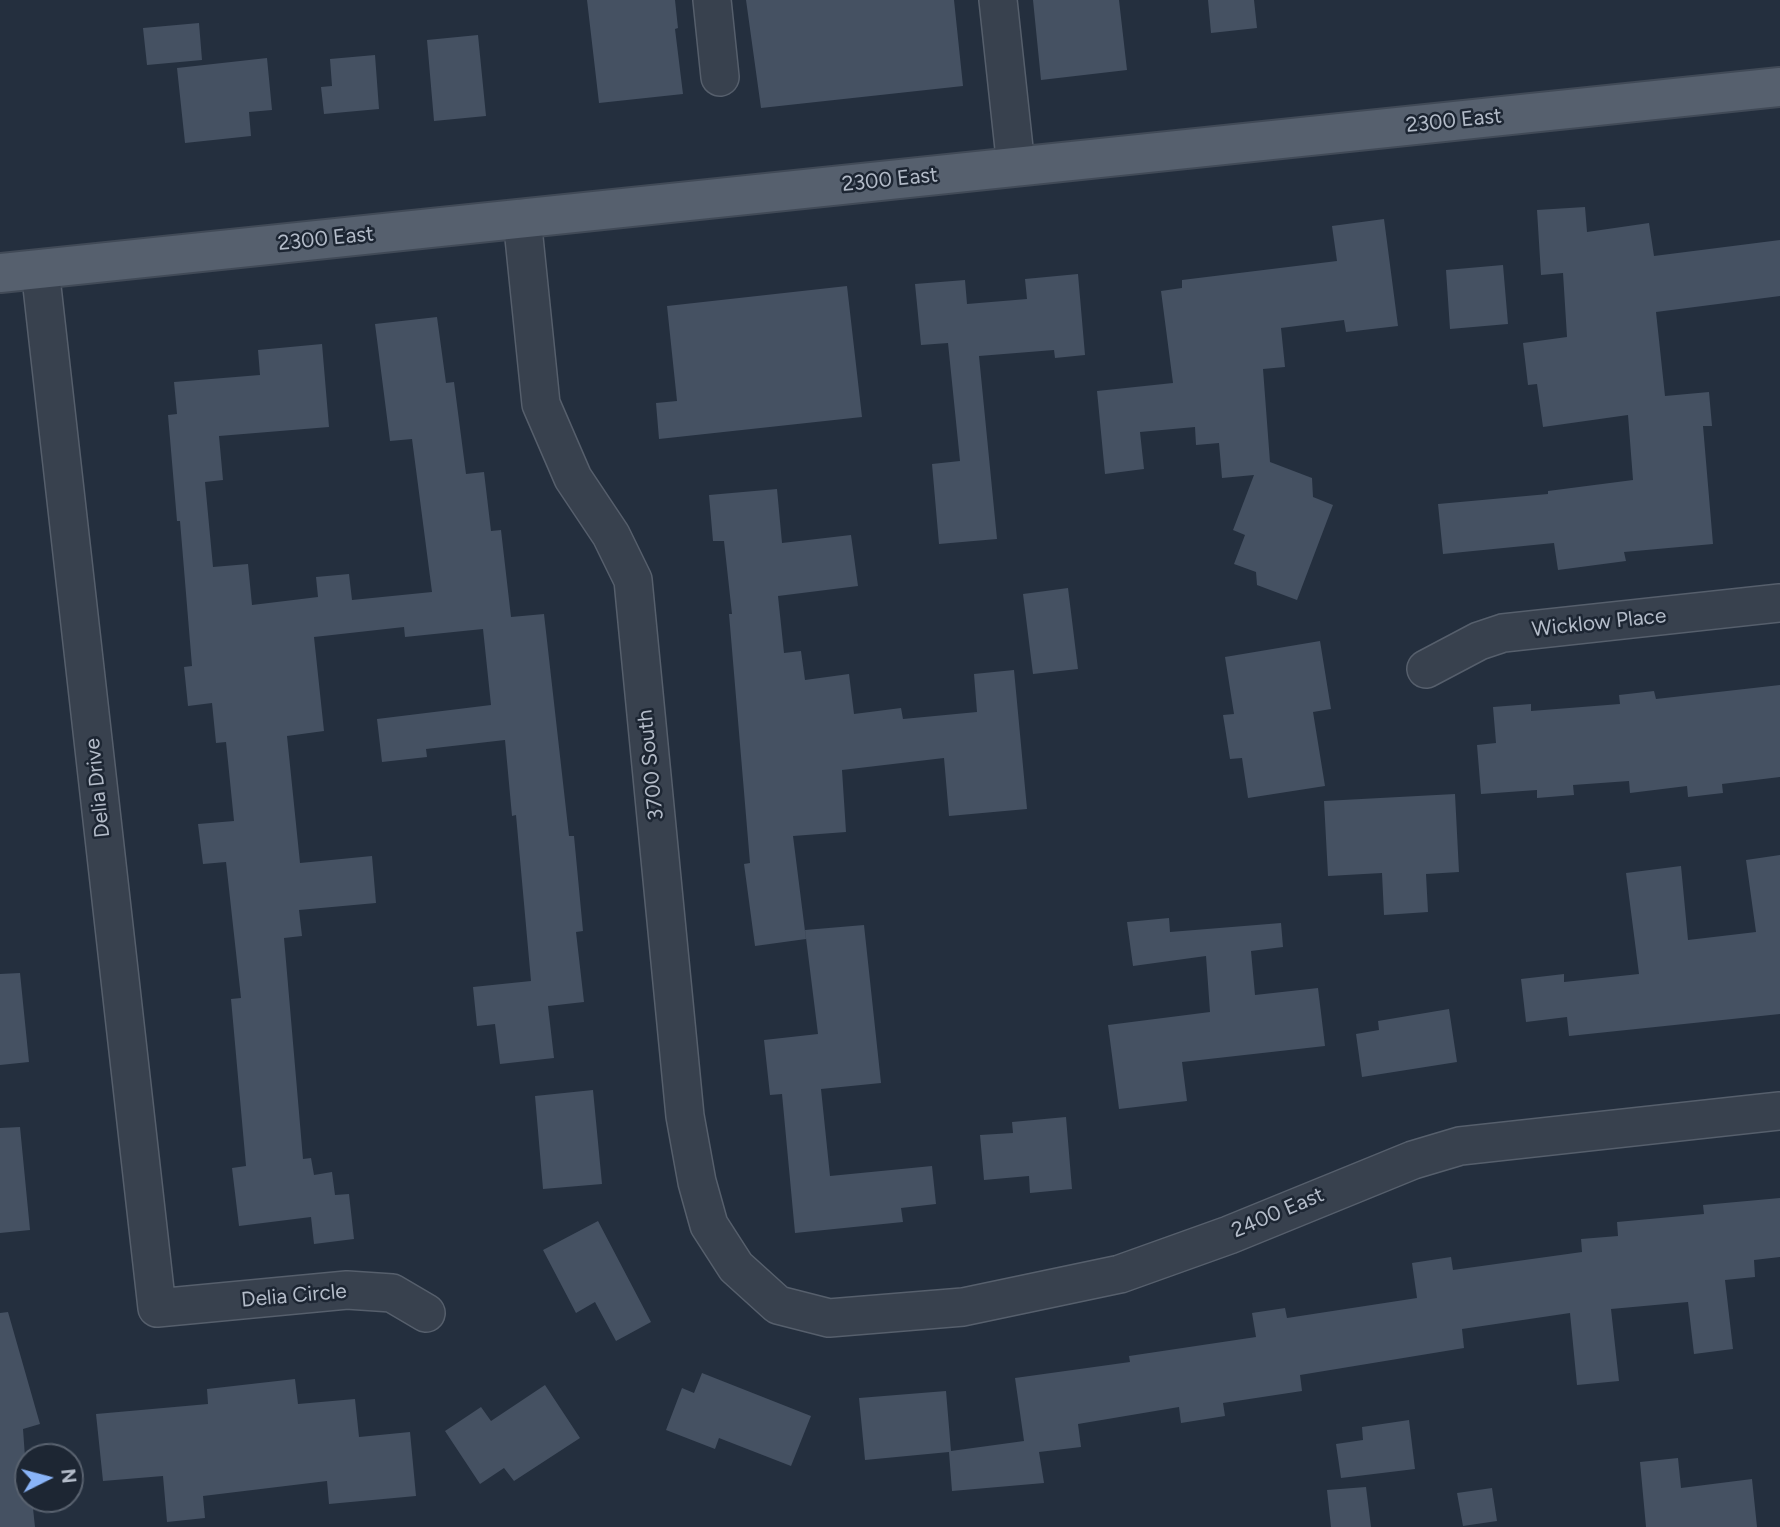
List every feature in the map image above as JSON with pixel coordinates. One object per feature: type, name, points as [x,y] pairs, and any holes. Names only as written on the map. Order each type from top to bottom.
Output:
[{"type":"main road","name":"2300 East","points":[[0,273],[1780,87]]},
{"type":"street","points":[[712,0],[720,77]]},
{"type":"street","points":[[998,0],[1016,167]]},
{"type":"street","name":"3700 South","points":[[522,218],[541,404],[573,478],[611,535],[633,580],[685,1116],[696,1182],[709,1225],[736,1267],[778,1305]]},
{"type":"street","name":"Delia Drive","points":[[40,269],[157,1308]]},
{"type":"street","name":"Wicklow Place","points":[[1426,669],[1479,641],[1503,633],[1780,603]]},
{"type":"street","name":"2400 East","points":[[778,1305],[829,1318],[963,1307],[1120,1274],[1229,1234],[1413,1160],[1460,1146],[1780,1111]]},
{"type":"street","name":"Delia Circle","points":[[157,1308],[347,1290],[393,1293],[426,1313]]},
{"type":"building","points":[[587,0],[675,0],[678,28],[675,29],[683,94],[599,103]]},
{"type":"building","points":[[746,0],[954,0],[963,86],[761,108]]},
{"type":"building","points":[[1033,0],[1119,0],[1127,70],[1041,80]]},
{"type":"building","points":[[1208,0],[1254,0],[1257,28],[1211,33]]},
{"type":"building","points":[[199,23],[202,60],[147,65],[143,28]]},
{"type":"building","points":[[478,35],[486,116],[434,121],[427,40]]},
{"type":"building","points":[[375,55],[379,109],[324,114],[321,87],[332,86],[330,59]]},
{"type":"building","points":[[267,58],[272,110],[249,112],[251,136],[185,143],[177,68]]},
{"type":"building","points":[[1585,207],[1587,232],[1649,223],[1654,256],[1780,240],[1780,296],[1656,312],[1665,396],[1709,392],[1712,426],[1703,426],[1713,544],[1624,552],[1626,561],[1558,570],[1554,543],[1443,554],[1438,504],[1548,494],[1548,491],[1633,480],[1628,415],[1543,427],[1537,384],[1528,385],[1523,343],[1567,337],[1563,273],[1541,275],[1537,210]]},
{"type":"building","points":[[1384,219],[1398,326],[1346,332],[1344,320],[1281,328],[1285,367],[1263,369],[1270,462],[1312,478],[1313,497],[1333,505],[1297,600],[1257,585],[1256,572],[1234,564],[1245,535],[1233,530],[1254,475],[1222,478],[1219,443],[1196,445],[1195,427],[1140,432],[1144,469],[1105,474],[1097,391],[1173,383],[1161,291],[1182,288],[1182,280],[1337,261],[1332,226]]},
{"type":"building","points":[[1503,265],[1508,324],[1450,329],[1446,270]]},
{"type":"building","points":[[1078,274],[1085,355],[1055,358],[1054,350],[979,356],[997,539],[939,544],[932,464],[960,461],[948,343],[921,345],[915,284],[965,280],[967,304],[1027,299],[1025,279]]},
{"type":"building","points":[[847,286],[862,417],[659,439],[656,403],[677,401],[667,306]]},
{"type":"building","points":[[437,317],[446,383],[454,382],[466,474],[484,472],[491,531],[501,530],[511,617],[544,614],[569,836],[574,836],[583,931],[576,932],[584,1002],[548,1006],[554,1058],[500,1064],[495,1024],[477,1026],[473,987],[531,981],[516,815],[512,816],[505,740],[426,749],[427,757],[382,762],[377,719],[491,705],[483,629],[405,637],[404,627],[314,637],[324,731],[287,736],[300,863],[372,856],[376,903],[299,910],[302,936],[284,938],[303,1159],[311,1158],[314,1175],[332,1172],[335,1195],[349,1194],[354,1239],[314,1244],[311,1217],[239,1226],[232,1168],[246,1166],[231,999],[241,998],[226,862],[203,864],[198,824],[234,821],[226,742],[216,743],[212,703],[188,706],[184,667],[192,666],[168,415],[177,414],[174,382],[260,375],[258,350],[322,344],[329,427],[219,436],[223,480],[205,482],[213,567],[248,564],[252,605],[318,597],[316,577],[349,574],[352,600],[432,592],[412,439],[390,441],[375,324]]},
{"type":"building","points":[[777,489],[782,543],[851,535],[858,586],[778,596],[784,653],[801,651],[805,680],[849,674],[854,714],[901,708],[903,719],[977,712],[974,674],[1014,670],[1027,809],[949,816],[944,758],[842,770],[846,832],[793,836],[806,939],[755,946],[744,864],[750,863],[729,614],[732,614],[724,541],[713,541],[709,495]]},
{"type":"building","points":[[1068,588],[1078,669],[1033,674],[1023,594]]},
{"type":"building","points":[[1320,641],[1331,709],[1313,712],[1325,786],[1248,798],[1242,758],[1230,759],[1223,715],[1234,714],[1225,657]]},
{"type":"building","points":[[1780,685],[1780,777],[1722,784],[1723,793],[1688,797],[1687,786],[1630,793],[1629,781],[1573,785],[1574,795],[1537,798],[1537,790],[1481,794],[1477,745],[1496,743],[1493,707],[1531,704],[1531,711],[1620,704],[1619,695],[1654,691],[1656,699]]},
{"type":"building","points":[[1455,794],[1459,872],[1426,874],[1428,912],[1384,915],[1382,873],[1328,876],[1324,801]]},
{"type":"building","points":[[1780,855],[1780,1014],[1569,1036],[1567,1017],[1526,1022],[1521,979],[1564,974],[1564,982],[1639,974],[1626,873],[1681,866],[1688,940],[1756,932],[1746,860]]},
{"type":"building","points":[[1169,918],[1170,932],[1281,923],[1283,947],[1251,951],[1255,995],[1318,988],[1325,1046],[1182,1062],[1187,1101],[1119,1109],[1108,1025],[1210,1012],[1206,956],[1133,966],[1127,922]]},
{"type":"building","points":[[864,925],[881,1083],[821,1089],[830,1176],[932,1166],[936,1204],[901,1208],[903,1222],[795,1233],[782,1094],[770,1095],[764,1040],[818,1034],[805,930]]},
{"type":"building","points":[[20,973],[29,1062],[0,1065],[0,974]]},
{"type":"building","points":[[1449,1009],[1457,1062],[1362,1077],[1356,1034],[1379,1030],[1378,1021]]},
{"type":"building","points":[[593,1090],[602,1184],[543,1189],[535,1096]]},
{"type":"building","points":[[1066,1117],[1072,1189],[1030,1193],[1029,1176],[984,1180],[980,1135],[1013,1133],[1012,1122]]},
{"type":"building","points":[[20,1127],[30,1230],[0,1233],[0,1128]]},
{"type":"building","points":[[1780,1198],[1780,1257],[1754,1260],[1755,1277],[1725,1280],[1733,1349],[1694,1354],[1688,1302],[1611,1309],[1619,1381],[1577,1385],[1570,1313],[1462,1329],[1464,1348],[1300,1375],[1302,1391],[1223,1403],[1225,1416],[1181,1423],[1179,1407],[1078,1424],[1081,1447],[1039,1452],[1044,1483],[952,1491],[949,1452],[865,1460],[859,1398],[946,1391],[951,1451],[1024,1441],[1015,1378],[1130,1362],[1129,1356],[1256,1337],[1252,1313],[1285,1308],[1287,1318],[1417,1298],[1412,1263],[1451,1257],[1453,1270],[1582,1252],[1581,1239],[1618,1236],[1617,1222],[1704,1214],[1703,1205]]},
{"type":"building","points":[[598,1221],[651,1322],[616,1341],[595,1302],[576,1313],[543,1250]]},
{"type":"building","points":[[8,1312],[40,1424],[23,1429],[24,1443],[14,1443],[14,1513],[34,1513],[35,1527],[0,1527],[0,1313]]},
{"type":"building","points":[[702,1373],[811,1416],[791,1466],[719,1438],[715,1449],[666,1430],[682,1388],[694,1393]]},
{"type":"building","points":[[295,1379],[298,1404],[355,1399],[359,1437],[410,1432],[416,1496],[329,1504],[327,1481],[203,1496],[205,1518],[167,1522],[163,1476],[103,1481],[96,1414],[208,1404],[207,1389]]},
{"type":"building","points":[[545,1385],[580,1438],[514,1481],[504,1468],[480,1484],[445,1431],[481,1407],[491,1421]]},
{"type":"building","points":[[1409,1420],[1415,1469],[1341,1478],[1336,1444],[1363,1440],[1362,1427]]},
{"type":"building","points":[[1678,1458],[1681,1488],[1752,1479],[1757,1527],[1646,1527],[1640,1462]]},
{"type":"building","points":[[1366,1487],[1371,1527],[1331,1527],[1327,1490]]},
{"type":"building","points":[[1492,1488],[1497,1521],[1463,1526],[1457,1493]]}]
